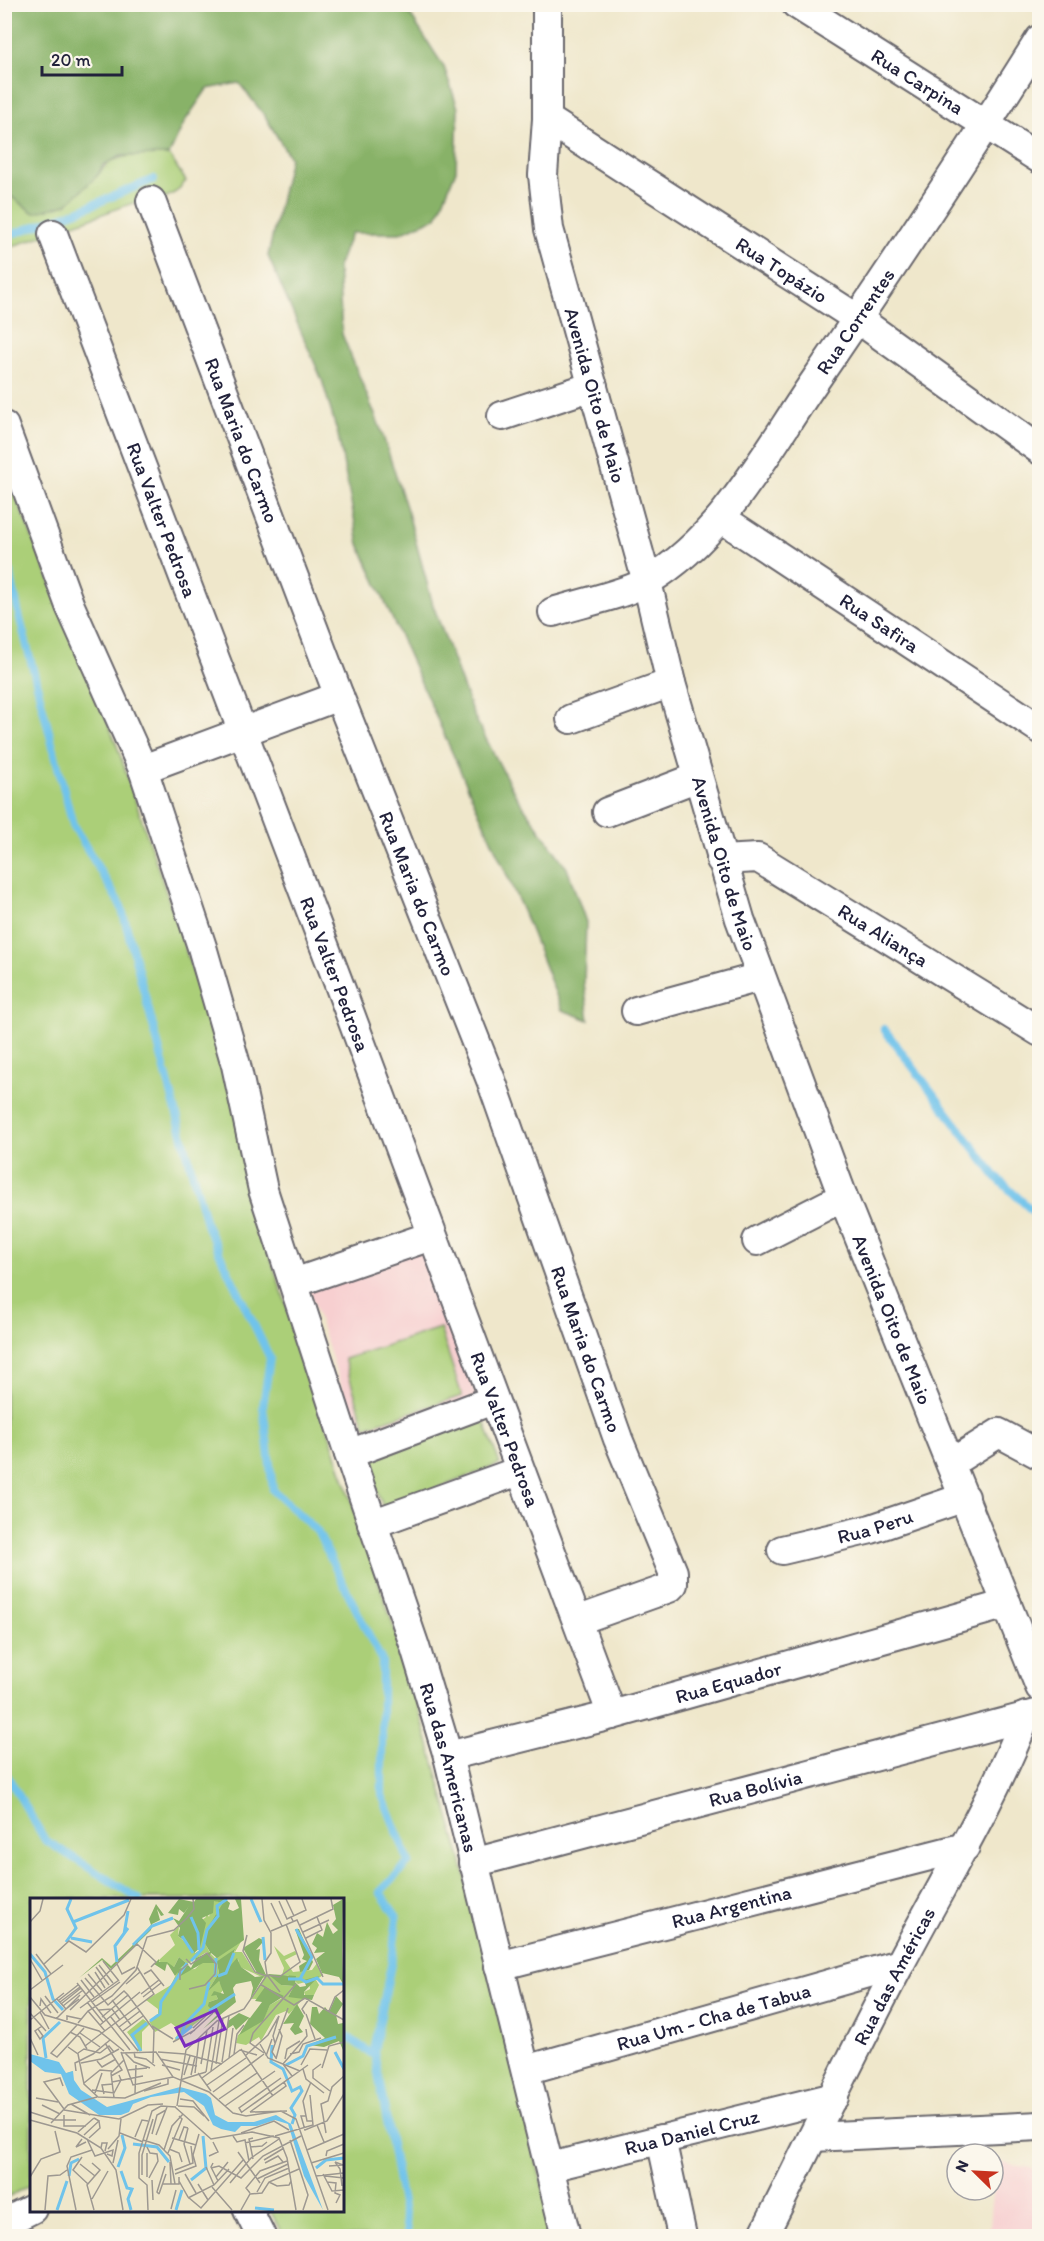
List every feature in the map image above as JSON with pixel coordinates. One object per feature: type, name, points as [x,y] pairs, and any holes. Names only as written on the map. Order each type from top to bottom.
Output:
[{"type":"street","name":"Avenida Oito de Maio","points":[[547,4],[547,119],[543,175],[547,220],[647,582],[671,683],[721,860],[760,977],[843,1197],[1040,1687]]},
{"type":"street","name":"Rua Carpina","points":[[796,4],[1040,159]]},
{"type":"street","name":"Rua Correntes","points":[[647,582],[692,547],[721,518],[858,319],[986,126],[1040,39]]},
{"type":"street","name":"Rua Topázio","points":[[547,119],[858,319],[1040,450]]},
{"type":"street","name":"Rua Maria do Carmo","points":[[151,201],[339,696],[490,1080],[618,1439],[673,1572],[673,1584],[669,1588],[579,1620]]},
{"type":"street","name":"Rua Valter Pedrosa","points":[[53,234],[242,730],[519,1471],[579,1620],[612,1715]]},
{"type":"street","points":[[502,416],[593,386]]},
{"type":"street","name":"Rua das Americanas","points":[[4,426],[70,606],[143,769],[208,969],[236,1065],[263,1190],[372,1524],[415,1647],[448,1756],[566,2236]]},
{"type":"street","name":"Rua Safira","points":[[721,518],[1040,729]]},
{"type":"street","points":[[553,612],[647,582]]},
{"type":"street","points":[[571,719],[671,683]]},
{"type":"street","points":[[143,769],[242,730],[339,696]]},
{"type":"street","points":[[607,812],[698,777]]},
{"type":"street","name":"Rua Aliança","points":[[721,860],[758,858],[1040,1032]]},
{"type":"street","points":[[636,1011],[760,977]]},
{"type":"street","points":[[757,1241],[843,1197]]},
{"type":"street","points":[[294,1283],[431,1236]]},
{"type":"street","points":[[349,1454],[493,1400]]},
{"type":"street","points":[[951,1463],[999,1432],[1040,1455]]},
{"type":"street","points":[[372,1524],[519,1471]]},
{"type":"street","name":"Rua Peru","points":[[782,1550],[872,1529],[965,1497]]},
{"type":"street","name":"Rua Equador","points":[[448,1756],[612,1715],[1007,1604]]},
{"type":"street","name":"Rua das Américas","points":[[763,2236],[900,1964],[965,1847],[1033,1714]]},
{"type":"street","name":"Rua Bolívia","points":[[473,1863],[1033,1714]]},
{"type":"street","name":"Rua Argentina","points":[[499,1966],[965,1847]]},
{"type":"street","name":"Rua Um - Cha de Tabua","points":[[526,2070],[900,1964]]},
{"type":"street","name":"Rua Daniel Cruz","points":[[550,2167],[834,2097]]},
{"type":"street","points":[[813,2137],[1040,2126]]},
{"type":"street","points":[[661,2139],[682,2236]]},
{"type":"street","points":[[4,2223],[30,2210]]},
{"type":"street","points":[[248,2211],[261,2236]]},
{"type":"shaded area","points":[[424,1247],[477,1398],[360,1443],[308,1286]]},
{"type":"shaded area","points":[[1005,2163],[1039,2170],[1039,2236],[989,2236],[992,2202],[1005,2202]]},
{"type":"green space","points":[[5,4],[404,5],[444,67],[458,108],[456,170],[437,217],[400,233],[351,233],[338,267],[342,334],[380,427],[408,513],[433,605],[473,714],[516,796],[567,868],[586,922],[584,983],[589,1020],[562,1010],[523,911],[359,544],[338,435],[322,380],[268,256],[290,158],[265,116],[239,83],[207,89],[185,121],[169,155],[121,156],[103,165],[98,175],[67,204],[34,213],[5,192]]},
{"type":"green space","points":[[169,155],[186,181],[176,192],[163,199],[158,194],[5,249],[5,192],[34,213],[98,175],[112,161],[130,156]]},
{"type":"green space","points":[[5,471],[116,743],[236,1100],[269,1253],[408,1670],[461,1859],[555,2236],[283,2236],[270,2211],[344,2211],[344,1898],[30,1898],[30,2185],[5,2199]]},
{"type":"green space","points":[[440,1328],[462,1396],[365,1427],[344,1359]]},
{"type":"green space","points":[[482,1416],[500,1464],[384,1509],[366,1462]]},
{"type":"waterway","points":[[4,237],[78,211],[154,179]]},
{"type":"waterway","points":[[4,545],[19,615],[73,825],[121,906],[207,1227],[270,1358],[263,1406],[273,1490],[317,1531],[382,1661],[382,1795],[409,1862],[380,1892],[397,1917],[393,1954],[374,2051],[408,2236]]},
{"type":"waterway","points":[[884,1029],[997,1178],[1040,1218]]},
{"type":"waterway","points":[[4,1770],[45,1840],[137,1898]]},
{"type":"waterway","points":[[344,2034],[375,2056]]}]
